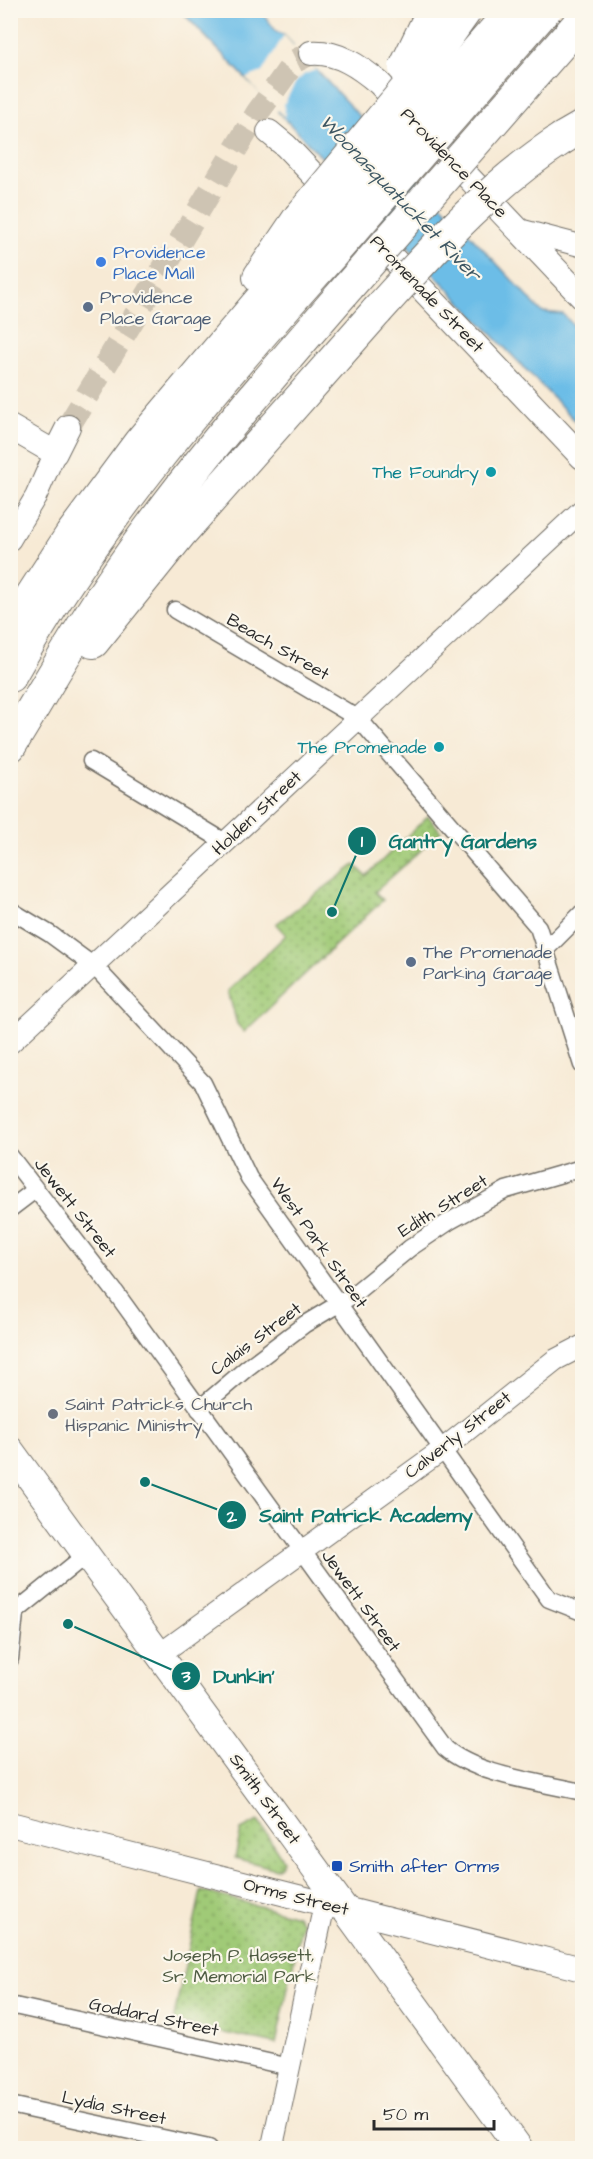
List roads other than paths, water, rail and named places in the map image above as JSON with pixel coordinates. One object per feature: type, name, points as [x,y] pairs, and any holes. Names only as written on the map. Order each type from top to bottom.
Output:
[{"type":"highway","points":[[10,676],[75,568],[146,471],[221,379],[315,236],[361,140],[411,58],[433,10]]},
{"type":"highway","points":[[361,140],[431,59],[466,10]]},
{"type":"highway","points":[[10,629],[88,512],[196,374],[512,10]]},
{"type":"highway","points":[[315,236],[545,10]]},
{"type":"highway","points":[[14,741],[92,611],[142,539],[248,401],[582,20]]},
{"type":"highway","points":[[14,741],[180,534],[377,311],[477,203],[515,171],[576,132]]},
{"type":"main road","name":"Providence Place","points":[[311,53],[323,53],[345,59],[372,78],[582,297]]},
{"type":"main road","name":"Promenade Street","points":[[269,132],[282,142],[582,457]]},
{"type":"main road","points":[[10,427],[55,453],[68,427]]},
{"type":"main road","name":"Smith Street","points":[[10,1450],[160,1654],[332,1900],[519,2148]]},
{"type":"main road","name":"Orms Street","points":[[10,1824],[332,1900],[582,1969]]},
{"type":"street","points":[[517,228],[582,246]]},
{"type":"street","points":[[10,540],[36,496],[55,453]]},
{"type":"street","name":"Holden Street","points":[[10,1043],[582,510]]},
{"type":"street","name":"Beach Street","points":[[175,610],[359,719]]},
{"type":"street","points":[[359,719],[538,927],[547,948],[582,1065]]},
{"type":"street","points":[[91,761],[225,842]]},
{"type":"street","name":"West Park Street","points":[[10,910],[50,934],[94,967],[203,1083],[249,1178],[442,1450],[549,1599],[582,1612]]},
{"type":"street","points":[[547,948],[582,913]]},
{"type":"street","name":"Jewett Street","points":[[10,1156],[116,1293],[301,1552],[445,1748],[457,1758],[475,1766],[582,1792]]},
{"type":"street","name":"Edith Street","points":[[338,1303],[350,1297],[410,1248],[496,1196],[582,1168]]},
{"type":"street","points":[[10,1209],[35,1190]]},
{"type":"street","name":"Calais Street","points":[[199,1409],[247,1368],[338,1303]]},
{"type":"street","name":"Calverly Street","points":[[160,1654],[442,1450],[555,1360],[582,1346]]},
{"type":"street","points":[[10,1659],[15,1614],[87,1554]]},
{"type":"street","points":[[272,2148],[332,1900]]},
{"type":"street","name":"Goddard Street","points":[[10,2006],[290,2067]]},
{"type":"street","name":"Lydia Street","points":[[10,2105],[209,2148]]},
{"type":"water","name":"Woonasquatucket River","points":[[181,11],[261,11],[276,31],[284,35],[542,312],[563,314],[582,335],[582,428]]},
{"type":"tunnel","points":[[68,427],[258,112],[295,61],[311,53]]},
{"type":"railway","points":[[523,10],[582,30]]},
{"type":"place","name":"Providence Place Mall","points":[[101,262]]},
{"type":"place","name":"Providence Place Garage","points":[[88,307]]},
{"type":"place","name":"The Foundry","points":[[491,472]]},
{"type":"place","name":"The Promenade","points":[[439,747]]},
{"type":"place","name":"Gantry Gardens","points":[[332,912]]},
{"type":"place","name":"The Promenade Parking Garage","points":[[411,962]]},
{"type":"place","name":"Saint Patricks Church Hispanic Ministry","points":[[53,1414]]},
{"type":"place","name":"Saint Patrick Academy","points":[[145,1482]]},
{"type":"place","name":"Dunkin'","points":[[68,1624]]},
{"type":"place","name":"Smith after Orms","points":[[337,1866]]},
{"type":"park label","name":"Joseph P. Hassett, Sr. Memorial Park","points":[[239,1965]]}]
